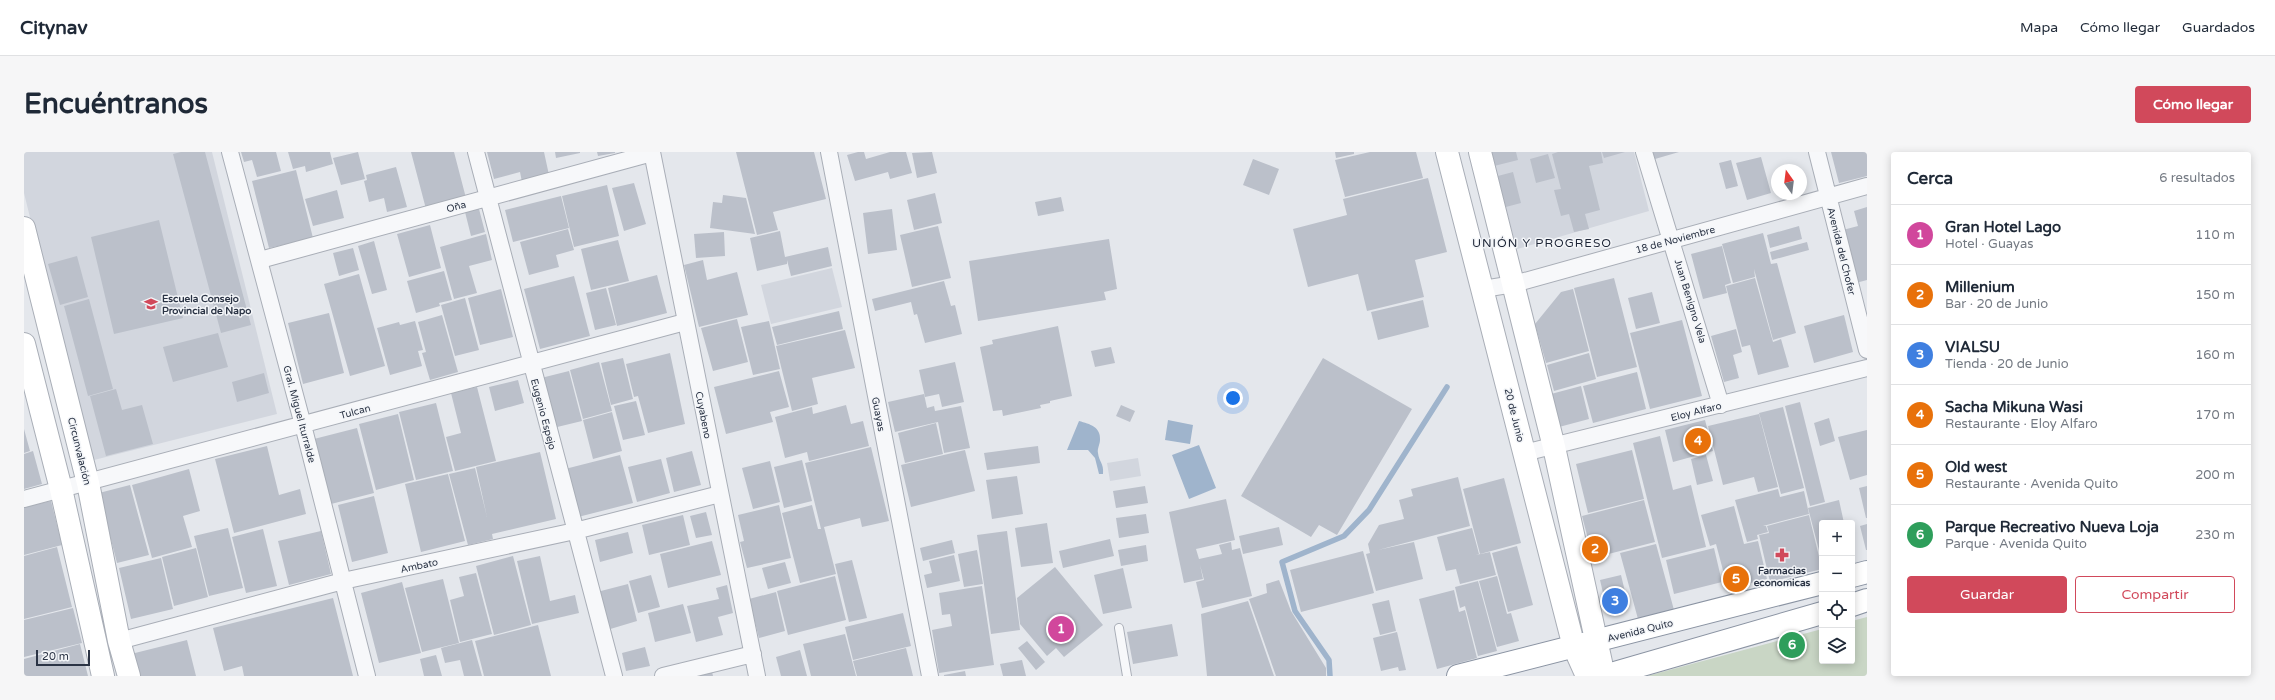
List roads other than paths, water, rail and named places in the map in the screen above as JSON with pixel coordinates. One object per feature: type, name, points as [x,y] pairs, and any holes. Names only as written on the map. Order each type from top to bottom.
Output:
[{"type":"main road","name":"20 de Junio","points":[[1447,152],[1574,647],[1587,676]]},
{"type":"main road","points":[[1480,152],[1554,447],[1595,642],[1604,676],[1819,614]]},
{"type":"main road","name":"Circunvalación","points":[[24,228],[88,483],[119,642],[129,676]]},
{"type":"main road","points":[[24,344],[61,489],[103,676]]},
{"type":"main road","points":[[1855,575],[1867,572]]},
{"type":"main road","name":"Avenida Quito","points":[[1458,676],[1819,584]]},
{"type":"main road","points":[[1855,604],[1867,600]]},
{"type":"street","name":"Gral. Miguel Iturralde","points":[[230,152],[260,260],[367,676]]},
{"type":"street","name":"Eugenio Espejo","points":[[476,152],[530,363],[614,676]]},
{"type":"street","name":"Guayas","points":[[829,152],[930,676]]},
{"type":"street","name":"Juan Benigno Vela","points":[[1644,152],[1721,405]]},
{"type":"street","name":"Avenida del Chofer","points":[[1817,152],[1867,350]]},
{"type":"street","name":"Oña","points":[[260,260],[652,153]]},
{"type":"street","name":"Cuyabeno","points":[[652,153],[757,676]]},
{"type":"street","name":"18 de Noviembre","points":[[1482,289],[1514,284],[1867,186]]},
{"type":"street","name":"Tulcan","points":[[24,499],[686,322]]},
{"type":"street","name":"Eloy Alfaro","points":[[1524,453],[1554,447],[1867,368]]},
{"type":"street","name":"Ambato","points":[[119,642],[343,581],[575,530],[720,494]]},
{"type":"street","points":[[663,676],[753,654]]},
{"type":"lane","points":[[1118,628],[1127,676]]},
{"type":"water","points":[[1168,420],[1193,425],[1190,444],[1165,440]]},
{"type":"water","points":[[1079,421],[1091,425],[1099,432],[1100,440],[1098,451],[1103,467],[1103,474],[1099,474],[1095,458],[1088,450],[1067,450]]},
{"type":"water","points":[[1199,445],[1216,488],[1189,499],[1172,455]]},
{"type":"waterway","points":[[1330,676],[1329,660],[1295,611],[1282,562],[1344,536],[1369,510],[1447,387]]},
{"type":"place","name":"Escuela Consejo Provincial de Napo","points":[[151,304]]},
{"type":"place","name":"Sacha Mikuna Wasi","points":[[1698,441]]},
{"type":"place","name":"Millenium","points":[[1595,549]]},
{"type":"place","name":"Farmacias economicas","points":[[1782,555]]},
{"type":"place","name":"Old west","points":[[1736,579]]},
{"type":"place","name":"VIALSU","points":[[1615,601]]},
{"type":"place","name":"Gran Hotel Lago","points":[[1061,629]]},
{"type":"place","name":"Parque Recreativo Nueva Loja","points":[[1792,645]]},
{"type":"district","name":"UNIÓN Y PROGRESO","points":[[1542,243]]}]
